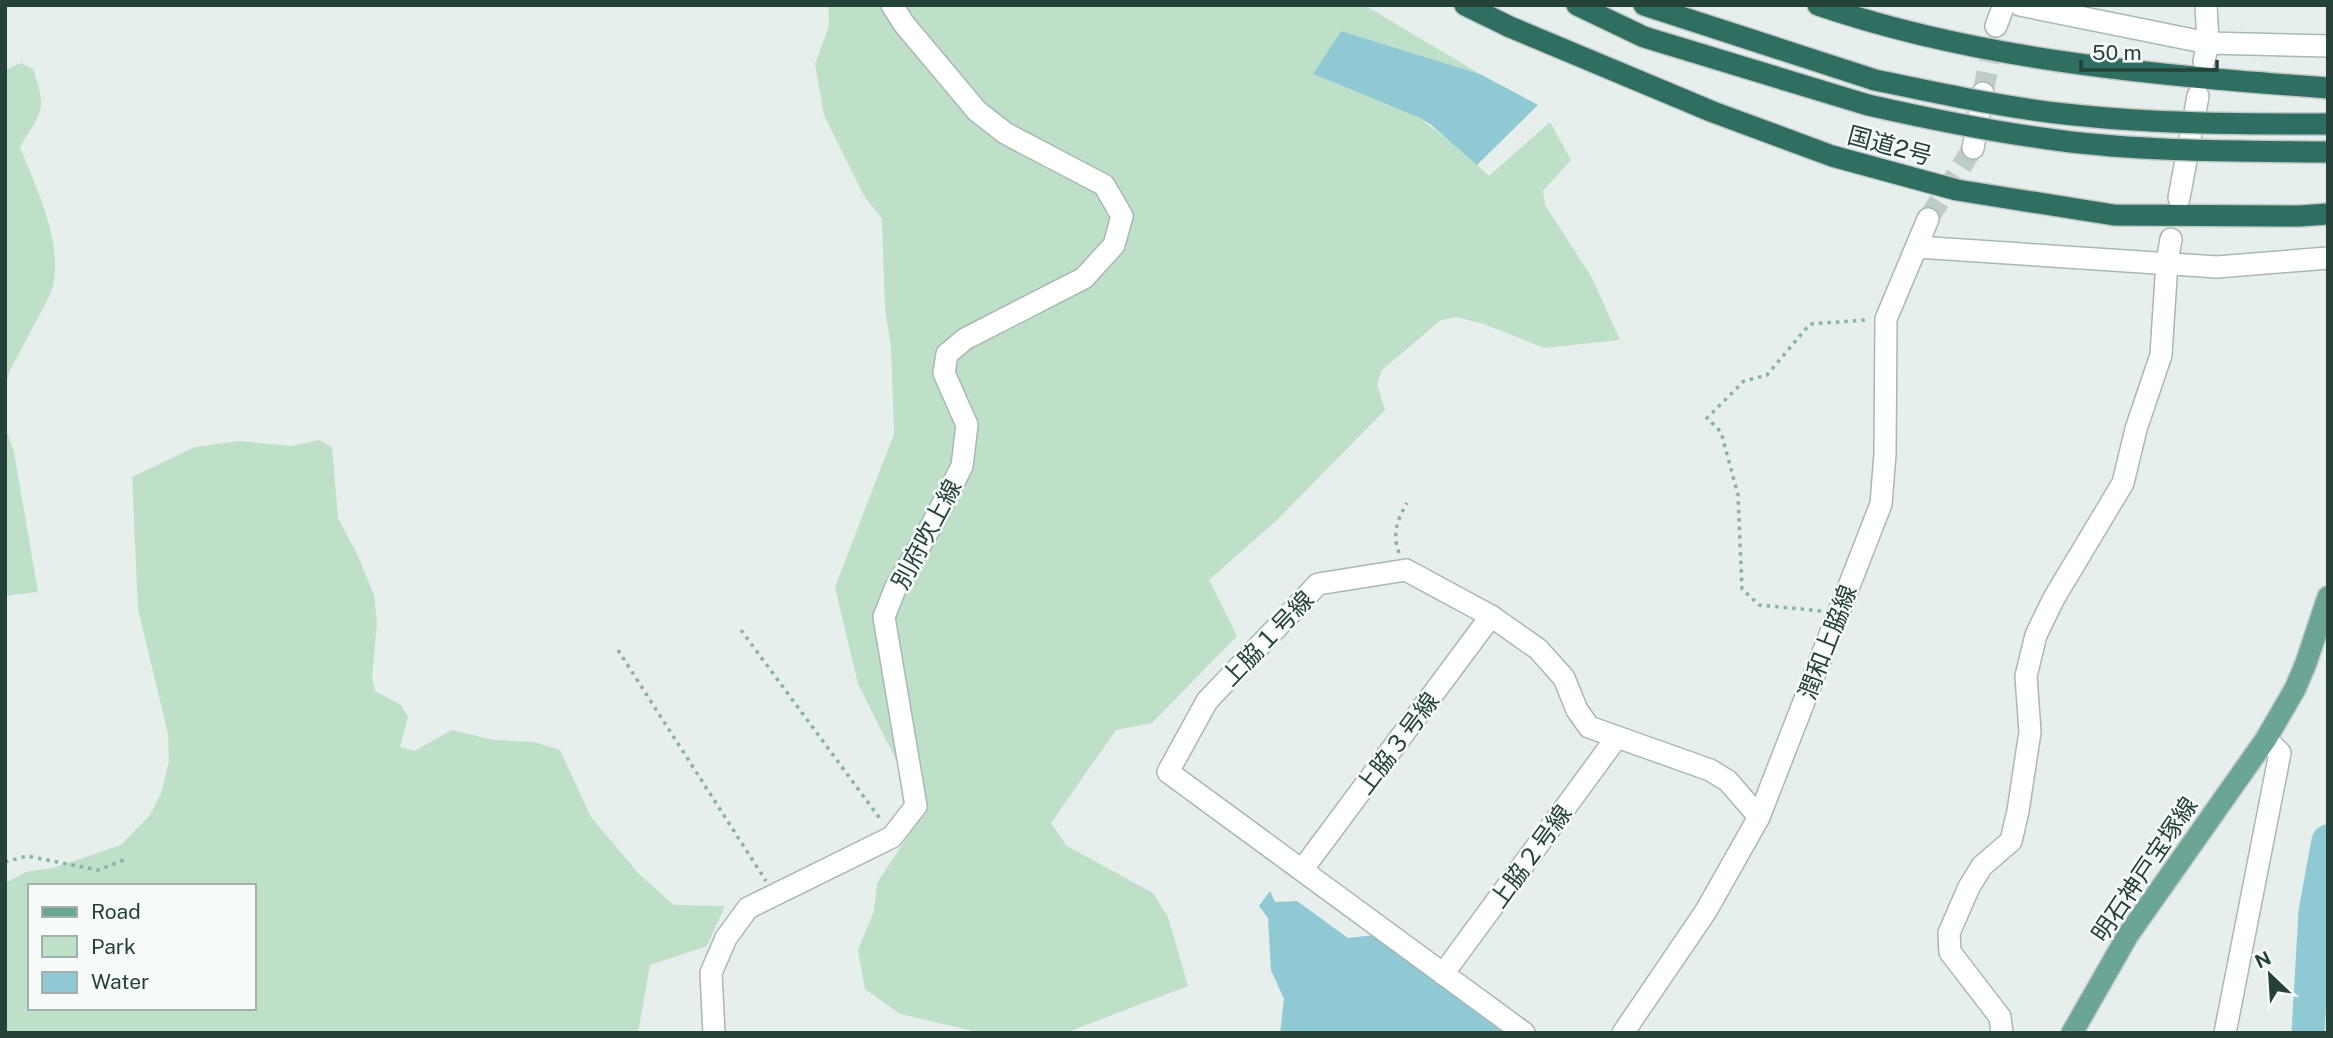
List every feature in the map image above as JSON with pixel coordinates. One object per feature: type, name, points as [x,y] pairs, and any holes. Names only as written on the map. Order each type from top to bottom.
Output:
[{"type":"highway","name":"国道2号","points":[[1465,5],[1510,27],[1737,121],[1832,156],[1957,190],[2114,215],[2328,214]]},
{"type":"highway","points":[[1577,5],[1644,37],[1817,92],[1967,126],[2058,141],[2222,151],[2328,152]]},
{"type":"highway","points":[[1644,5],[1875,80],[1961,98],[2064,114],[2165,122],[2328,124]]},
{"type":"highway","points":[[1818,5],[1906,32],[2080,65],[2328,88]]},
{"type":"main road","name":"明石神戸宝塚線","points":[[2072,1033],[2128,935],[2266,739],[2295,689],[2328,597]]},
{"type":"street","name":"別府吹上線","points":[[714,1033],[711,974],[726,938],[748,908],[892,837],[916,806],[884,617],[895,589],[962,466],[967,425],[944,373],[947,354],[965,339],[1084,278],[1114,245],[1122,216],[1104,185],[1004,133],[977,111],[904,24],[892,5]]},
{"type":"street","points":[[1996,26],[2004,5]]},
{"type":"street","points":[[2020,5],[2206,52],[2328,46]]},
{"type":"street","points":[[2206,5],[2206,52]]},
{"type":"street","points":[[1973,148],[1983,93]]},
{"type":"street","points":[[2179,198],[2198,96]]},
{"type":"street","name":"潤和上脇線","points":[[1623,1033],[1706,911],[1759,817],[1881,504],[1885,454],[1886,319],[1928,219]]},
{"type":"street","points":[[2002,1033],[2000,1017],[1950,952],[1949,933],[1969,887],[1982,866],[2011,841],[2030,732],[2026,676],[2036,635],[2054,598],[2123,483],[2136,429],[2161,355],[2171,239]]},
{"type":"street","points":[[1917,247],[2217,267],[2328,258]]},
{"type":"street","points":[[1406,570],[1491,616],[1538,649],[1564,678],[1577,710],[1589,727],[1710,770],[1728,781],[1759,817]]},
{"type":"street","name":"上脇１号線","points":[[1406,570],[1318,584],[1206,701],[1168,772],[1524,1033]]},
{"type":"street","name":"上脇３号線","points":[[1302,870],[1491,616]]},
{"type":"street","name":"上脇２号線","points":[[1443,974],[1616,737]]},
{"type":"street","points":[[2225,1033],[2280,753],[2266,739]]},
{"type":"path","points":[[1839,612],[1759,605],[1742,589],[1738,495],[1721,432],[1707,418],[1744,381],[1767,375],[1810,324],[1886,319]]},
{"type":"path","points":[[1406,570],[1394,540],[1398,519],[1407,503]]},
{"type":"path","points":[[741,631],[892,837]]},
{"type":"path","points":[[618,650],[774,893]]},
{"type":"path","points":[[5,862],[27,856],[98,870],[124,860]]},
{"type":"green space","points":[[828,5],[1364,5],[1480,74],[1341,31],[1313,74],[1418,117],[1460,149],[1489,176],[1550,122],[1571,160],[1543,191],[1545,205],[1592,278],[1620,340],[1544,348],[1484,324],[1456,317],[1441,320],[1382,370],[1377,384],[1385,410],[1277,520],[1209,580],[1237,636],[1152,723],[1116,730],[1051,823],[1067,846],[1153,893],[1168,917],[1188,986],[1073,1030],[1073,1033],[982,1033],[900,1014],[865,989],[858,950],[874,911],[877,883],[923,813],[858,684],[835,587],[894,434],[882,219],[863,194],[824,115],[815,64],[829,26]]},
{"type":"green space","points":[[21,63],[33,69],[41,103],[37,118],[20,147],[48,220],[55,259],[50,295],[9,372],[5,389],[5,70]]},
{"type":"green space","points":[[5,427],[14,452],[38,592],[5,596]]},
{"type":"green space","points":[[319,440],[332,447],[338,518],[374,595],[377,622],[372,678],[375,691],[401,705],[408,717],[400,747],[414,751],[452,730],[493,740],[534,742],[560,750],[591,817],[639,874],[674,905],[725,906],[707,946],[650,965],[638,1033],[5,1033],[5,883],[26,872],[53,868],[121,845],[150,815],[162,791],[169,761],[168,734],[138,609],[132,477],[195,447],[239,441],[292,446]]},
{"type":"water","points":[[1341,31],[1480,74],[1538,105],[1477,165],[1430,124],[1418,117],[1313,74]]},
{"type":"water","points":[[1270,891],[1275,902],[1297,901],[1348,938],[1375,935],[1504,1033],[1280,1033],[1284,999],[1271,970],[1268,918],[1259,906]]},
{"type":"waterway","points":[[2308,1033],[2315,912],[2328,841]]},
{"type":"tunnel","points":[[1983,93],[1996,26]]},
{"type":"tunnel","points":[[1928,219],[1973,148]]}]
